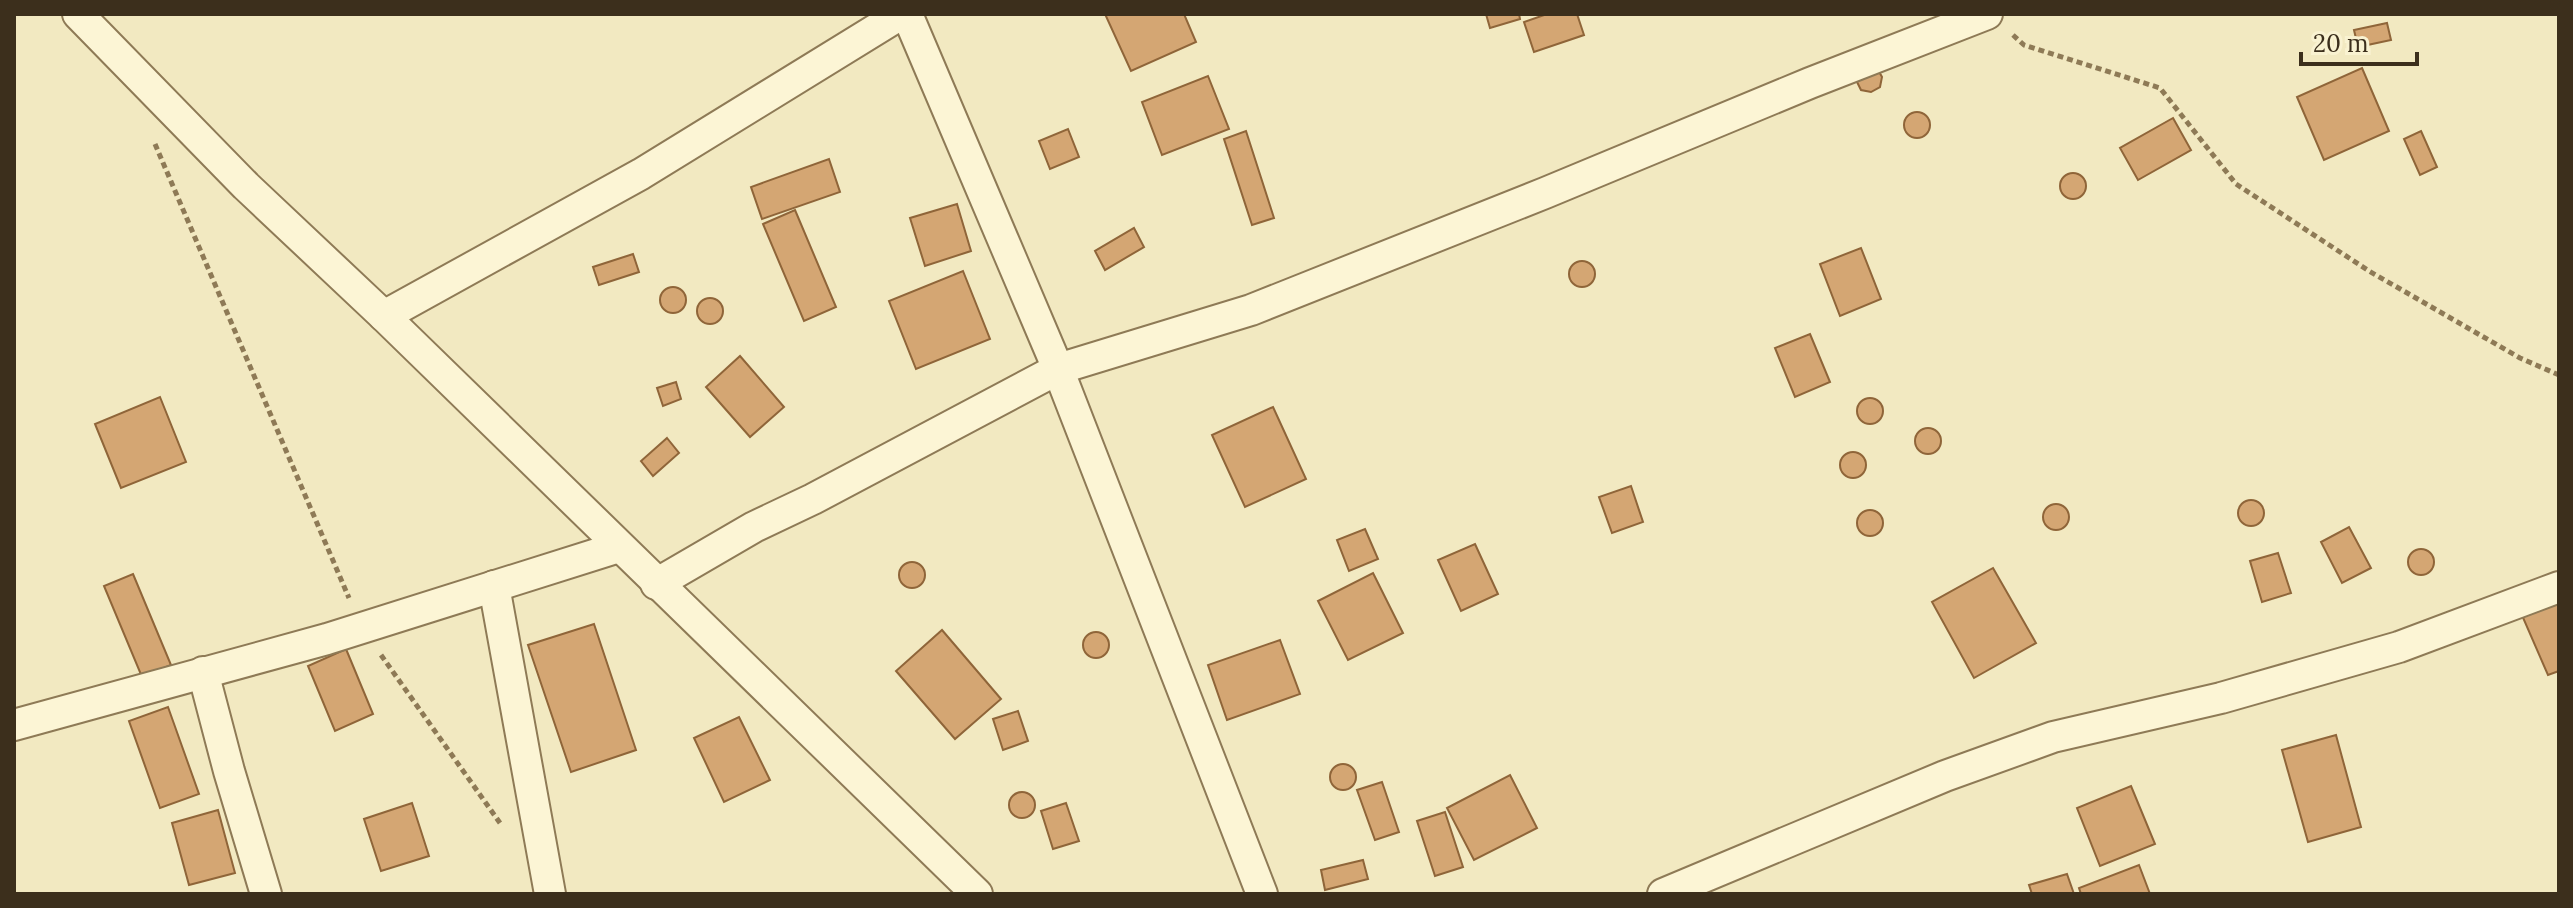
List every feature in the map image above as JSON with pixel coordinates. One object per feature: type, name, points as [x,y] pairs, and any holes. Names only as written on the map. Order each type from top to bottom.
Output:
[{"type":"street","points":[[78,14],[246,186],[384,316],[977,894]]},
{"type":"street","points":[[384,316],[641,174],[904,14],[1058,369],[1262,894]]},
{"type":"street","points":[[656,584],[754,527],[1058,369],[1251,310],[1987,14]]},
{"type":"street","points":[[14,725],[327,639],[619,547]]},
{"type":"street","points":[[494,586],[550,894]]},
{"type":"street","points":[[1663,894],[1945,776],[2053,737],[2221,698],[2399,647],[2559,587]]},
{"type":"street","points":[[203,672],[266,894]]},
{"type":"path","points":[[2012,34],[2024,45],[2160,88],[2236,184],[2369,271],[2520,358],[2559,375]]},
{"type":"path","points":[[153,139],[361,627],[505,829]]},
{"type":"building","points":[[1105,14],[1184,14],[1196,42],[1131,71]]},
{"type":"building","points":[[1486,14],[1519,14],[1520,19],[1490,28]]},
{"type":"building","points":[[1547,14],[1577,14],[1584,35],[1534,52],[1524,22]]},
{"type":"building","points":[[2387,23],[2391,40],[2358,47],[2354,30]]},
{"type":"building","points":[[1877,68],[1882,77],[1880,87],[1871,92],[1861,90],[1856,80]]},
{"type":"building","points":[[2362,68],[2389,131],[2324,160],[2297,97]]},
{"type":"building","points":[[1208,76],[1229,129],[1162,155],[1142,102]]},
{"type":"building","points":[[1917,112],[1926,116],[1930,125],[1926,134],[1917,138],[1908,134],[1904,125],[1908,116]]},
{"type":"building","points":[[2173,118],[2191,150],[2138,180],[2120,148]]},
{"type":"building","points":[[1068,129],[1079,157],[1050,169],[1039,141]]},
{"type":"building","points":[[1246,131],[1274,218],[1252,225],[1224,139]]},
{"type":"building","points":[[2421,131],[2437,167],[2420,175],[2404,139]]},
{"type":"building","points":[[829,159],[840,192],[762,219],[751,187]]},
{"type":"building","points":[[2073,173],[2082,177],[2086,186],[2082,195],[2073,199],[2064,195],[2060,186],[2064,177]]},
{"type":"building","points":[[957,204],[971,251],[925,266],[910,218]]},
{"type":"building","points":[[795,210],[836,307],[804,321],[763,224]]},
{"type":"building","points":[[1134,228],[1144,247],[1105,270],[1095,251]]},
{"type":"building","points":[[1861,248],[1881,299],[1840,316],[1820,264]]},
{"type":"building","points":[[633,254],[639,272],[599,285],[593,267]]},
{"type":"building","points":[[1582,261],[1591,265],[1595,274],[1591,283],[1582,287],[1573,283],[1569,274],[1573,265]]},
{"type":"building","points":[[963,271],[990,339],[916,369],[889,301]]},
{"type":"building","points":[[673,287],[682,291],[686,300],[682,309],[673,313],[664,309],[660,300],[664,291]]},
{"type":"building","points":[[710,298],[719,302],[723,311],[719,320],[710,324],[701,320],[697,311],[701,302]]},
{"type":"building","points":[[1810,334],[1830,382],[1795,397],[1775,348]]},
{"type":"building","points":[[740,356],[784,407],[750,437],[706,387]]},
{"type":"building","points":[[676,382],[681,399],[663,406],[657,388]]},
{"type":"building","points":[[160,397],[186,462],[121,488],[95,424]]},
{"type":"building","points":[[1870,398],[1879,402],[1883,411],[1879,420],[1870,424],[1861,420],[1857,411],[1861,402]]},
{"type":"building","points":[[1273,407],[1306,479],[1245,507],[1212,435]]},
{"type":"building","points":[[1928,428],[1937,432],[1941,441],[1937,450],[1928,454],[1919,450],[1915,441],[1919,432]]},
{"type":"building","points":[[667,438],[679,453],[653,476],[641,461]]},
{"type":"building","points":[[1853,452],[1862,456],[1866,465],[1862,474],[1853,478],[1844,474],[1840,465],[1844,456]]},
{"type":"building","points":[[1631,486],[1643,522],[1612,533],[1599,497]]},
{"type":"building","points":[[2251,500],[2260,504],[2264,513],[2260,522],[2251,526],[2242,522],[2238,513],[2242,504]]},
{"type":"building","points":[[2056,504],[2065,508],[2069,517],[2065,526],[2056,530],[2047,526],[2043,517],[2047,508]]},
{"type":"building","points":[[1870,510],[1879,514],[1883,523],[1879,532],[1870,536],[1861,532],[1857,523],[1861,514]]},
{"type":"building","points":[[2349,527],[2371,568],[2342,583],[2321,542]]},
{"type":"building","points":[[1365,529],[1378,559],[1349,571],[1337,540]]},
{"type":"building","points":[[1475,544],[1498,594],[1461,611],[1438,560]]},
{"type":"building","points":[[2421,549],[2430,553],[2434,562],[2430,571],[2421,575],[2412,571],[2408,562],[2412,553]]},
{"type":"building","points":[[2278,553],[2291,593],[2262,602],[2250,561]]},
{"type":"building","points":[[912,562],[921,566],[925,575],[921,584],[912,588],[903,584],[899,575],[903,566]]},
{"type":"building","points":[[1993,568],[2036,643],[1974,678],[1932,602]]},
{"type":"building","points":[[1373,573],[1403,633],[1348,660],[1318,601]]},
{"type":"building","points":[[133,574],[171,665],[142,677],[104,586]]},
{"type":"building","points":[[2559,596],[2559,671],[2548,675],[2521,613]]},
{"type":"building","points":[[594,624],[636,750],[571,772],[528,645]]},
{"type":"building","points":[[942,630],[1001,699],[955,739],[896,671]]},
{"type":"building","points":[[1096,632],[1105,636],[1109,645],[1105,654],[1096,658],[1087,654],[1083,645],[1087,636]]},
{"type":"building","points":[[1280,640],[1300,694],[1227,720],[1208,665]]},
{"type":"building","points":[[346,649],[373,714],[335,731],[308,666]]},
{"type":"building","points":[[168,707],[199,794],[160,808],[129,721]]},
{"type":"building","points":[[1018,711],[1028,741],[1003,750],[993,719]]},
{"type":"building","points":[[739,717],[770,780],[724,802],[694,738]]},
{"type":"building","points":[[2336,735],[2361,827],[2308,842],[2282,750]]},
{"type":"building","points":[[1343,764],[1352,768],[1356,777],[1352,786],[1343,790],[1334,786],[1330,777],[1334,768]]},
{"type":"building","points":[[1510,775],[1537,828],[1474,860],[1447,808]]},
{"type":"building","points":[[1382,782],[1399,832],[1375,840],[1357,790]]},
{"type":"building","points":[[2131,786],[2155,844],[2100,866],[2077,808]]},
{"type":"building","points":[[1022,792],[1031,796],[1035,805],[1031,814],[1022,818],[1013,814],[1009,805],[1013,796]]},
{"type":"building","points":[[412,803],[429,856],[381,871],[364,819]]},
{"type":"building","points":[[1066,803],[1079,841],[1053,849],[1041,811]]},
{"type":"building","points":[[218,810],[235,873],[189,885],[172,823]]},
{"type":"building","points":[[1445,812],[1463,867],[1435,876],[1417,821]]},
{"type":"building","points":[[1363,860],[1368,879],[1325,890],[1321,870]]},
{"type":"building","points":[[2139,865],[2150,894],[2081,894],[2079,888]]},
{"type":"building","points":[[2067,874],[2074,894],[2032,894],[2029,885]]}]
